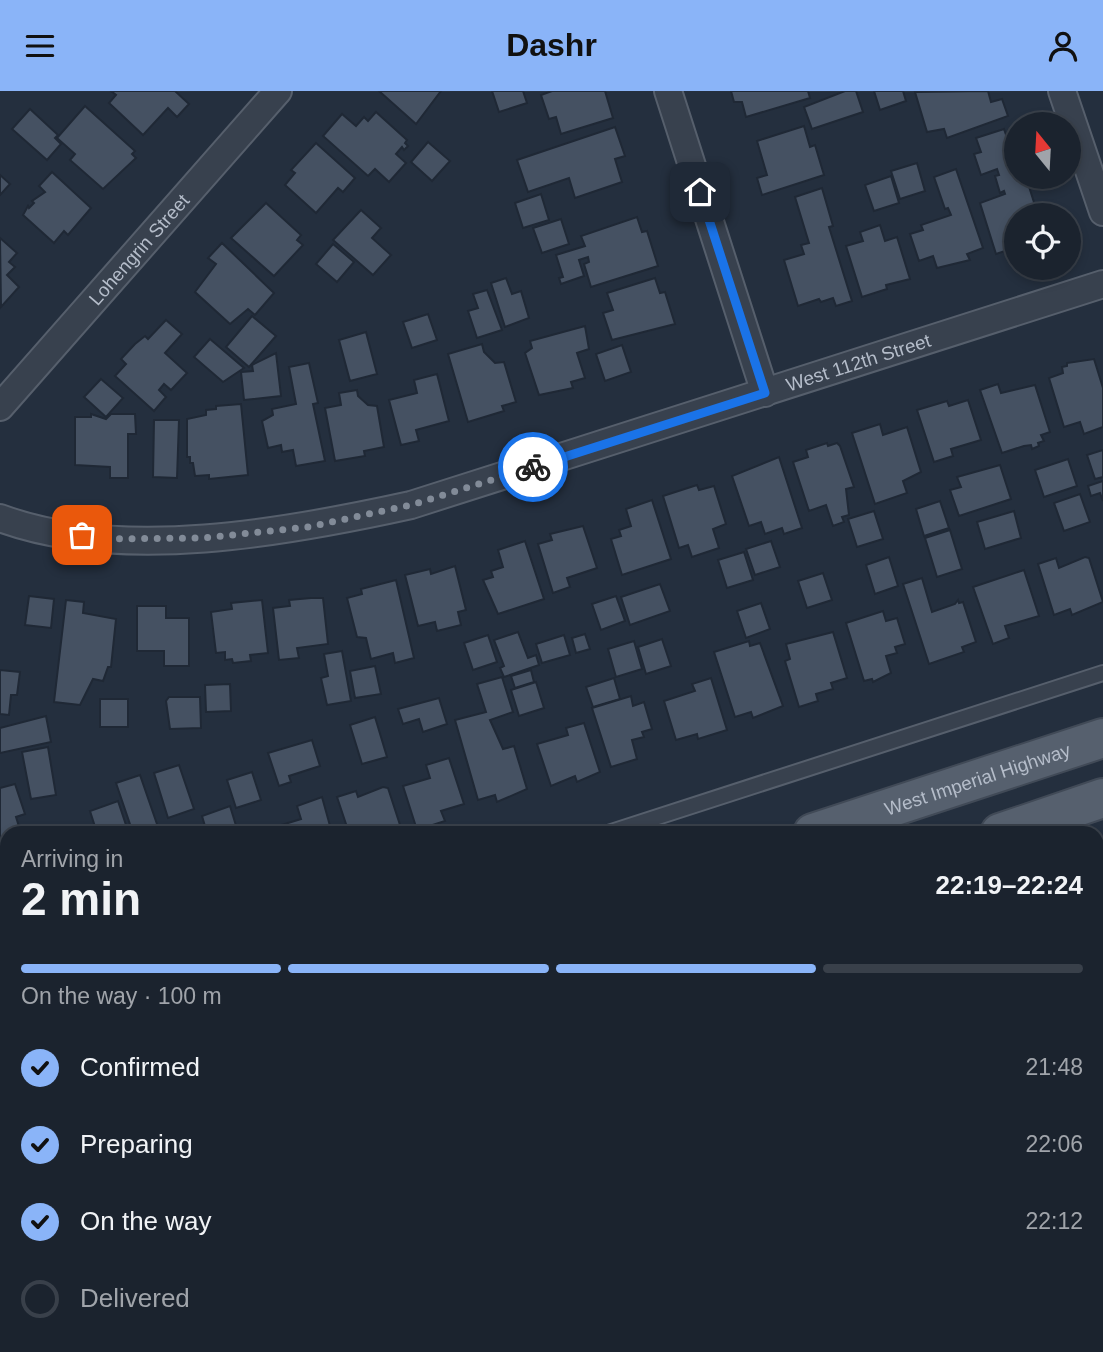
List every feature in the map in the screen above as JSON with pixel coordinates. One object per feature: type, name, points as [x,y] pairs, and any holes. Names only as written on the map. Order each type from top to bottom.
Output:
[{"type":"main road","name":"West Imperial Highway","points":[[834,826],[1103,738]]},
{"type":"main road","points":[[1020,826],[1103,798]]},
{"type":"street","name":"Lohengrin Street","points":[[0,407],[278,91]]},
{"type":"street","points":[[667,91],[765,393]]},
{"type":"street","points":[[1062,91],[1103,212]]},
{"type":"street","name":"West 112th Street","points":[[0,518],[104,539],[203,538],[308,527],[411,505],[1103,284]]},
{"type":"lane","points":[[630,826],[1103,673]]},
{"type":"building","points":[[111,91],[175,91],[189,104],[177,117],[168,108],[143,135],[109,103],[116,95]]},
{"type":"building","points":[[379,91],[441,91],[416,124]]},
{"type":"building","points":[[492,91],[523,91],[527,103],[499,112]]},
{"type":"building","points":[[552,91],[605,91],[613,118],[561,134],[556,117],[549,119],[541,95]]},
{"type":"building","points":[[731,91],[808,91],[810,98],[746,117],[742,102],[734,102]]},
{"type":"building","points":[[845,91],[856,91],[863,112],[812,129],[804,107]]},
{"type":"building","points":[[874,91],[903,91],[906,101],[880,110]]},
{"type":"building","points":[[988,91],[991,102],[1002,99],[1007,112],[1004,112],[1004,117],[947,138],[944,129],[927,132],[915,92]]},
{"type":"building","points":[[85,106],[135,151],[132,154],[136,158],[103,189],[70,160],[75,154],[57,138]]},
{"type":"building","points":[[30,109],[58,135],[55,138],[61,144],[47,160],[12,129]]},
{"type":"building","points":[[376,112],[407,140],[405,143],[408,146],[404,150],[402,147],[396,154],[406,163],[389,182],[375,169],[368,176],[323,136],[342,114],[356,126],[364,117],[368,121]]},
{"type":"building","points":[[804,126],[810,147],[815,145],[824,175],[762,195],[757,178],[767,175],[757,141]]},
{"type":"building","points":[[615,127],[625,156],[615,159],[622,182],[575,198],[569,178],[528,192],[517,160]]},
{"type":"building","points":[[1004,129],[1004,189],[1030,189],[1034,203],[1004,203],[1004,251],[996,254],[980,203],[1005,194],[1004,191],[1000,193],[995,176],[999,175],[997,169],[981,175],[974,154],[981,152],[976,138]]},
{"type":"building","points":[[428,142],[450,161],[432,181],[411,162]]},
{"type":"building","points":[[316,143],[355,178],[343,192],[338,188],[316,213],[285,185],[295,173],[291,170]]},
{"type":"building","points":[[917,163],[925,191],[900,199],[891,171]]},
{"type":"building","points":[[956,169],[983,248],[967,254],[970,260],[937,268],[933,256],[919,261],[910,234],[923,230],[921,225],[951,215],[948,208],[945,209],[934,177]]},
{"type":"building","points":[[52,172],[91,208],[68,235],[64,231],[54,243],[23,215],[28,206],[29,208],[34,203],[32,201],[45,192],[39,186]]},
{"type":"building","points":[[0,175],[10,184],[0,195]]},
{"type":"building","points":[[891,176],[899,203],[874,211],[865,185]]},
{"type":"building","points":[[822,188],[833,226],[829,227],[852,301],[836,306],[833,298],[821,302],[819,299],[798,306],[784,260],[804,254],[801,245],[809,243],[795,197]]},
{"type":"building","points":[[541,194],[549,220],[523,228],[515,203]]},
{"type":"building","points":[[266,203],[301,235],[297,240],[303,245],[274,276],[231,238]]},
{"type":"building","points":[[361,210],[381,228],[372,238],[391,255],[373,275],[333,240]]},
{"type":"building","points":[[637,217],[642,232],[647,231],[658,266],[591,287],[584,264],[589,262],[588,257],[579,260],[584,276],[561,284],[559,278],[563,277],[556,255],[585,246],[581,236]]},
{"type":"building","points":[[561,219],[569,244],[542,253],[533,228]]},
{"type":"building","points":[[880,225],[885,241],[897,237],[910,279],[886,285],[887,289],[862,297],[846,246],[863,241],[860,232]]},
{"type":"building","points":[[0,238],[17,253],[9,262],[15,267],[7,275],[19,287],[1,307]]},
{"type":"building","points":[[222,243],[274,293],[255,315],[248,309],[230,324],[195,292],[216,264],[208,258]]},
{"type":"building","points":[[333,244],[354,262],[337,282],[316,264]]},
{"type":"building","points":[[506,278],[512,294],[521,291],[529,318],[505,327],[491,283]]},
{"type":"building","points":[[655,278],[660,293],[665,292],[675,324],[612,340],[603,313],[613,310],[607,293]]},
{"type":"building","points":[[487,290],[502,330],[477,338],[468,311],[478,308],[473,294]]},
{"type":"building","points":[[428,314],[437,340],[412,348],[403,322]]},
{"type":"building","points":[[252,316],[276,336],[249,367],[226,347]]},
{"type":"building","points":[[166,320],[182,334],[165,353],[187,373],[171,390],[164,384],[159,390],[166,397],[154,411],[115,376],[126,364],[121,359],[145,336],[148,339]]},
{"type":"building","points":[[585,326],[589,349],[577,353],[585,378],[571,382],[573,388],[539,395],[525,353],[532,348],[530,341]]},
{"type":"building","points":[[366,332],[377,374],[350,381],[339,340]]},
{"type":"building","points":[[210,339],[244,368],[223,382],[194,357]]},
{"type":"building","points":[[482,344],[484,352],[495,363],[504,362],[516,402],[502,406],[504,411],[468,422],[448,354]]},
{"type":"building","points":[[622,345],[631,372],[605,381],[596,354]]},
{"type":"building","points":[[276,353],[281,396],[244,400],[241,372],[253,371],[252,365]]},
{"type":"building","points":[[1094,359],[1103,388],[1103,427],[1084,434],[1080,422],[1064,427],[1049,378],[1063,373],[1062,367],[1067,366],[1067,363]]},
{"type":"building","points":[[309,363],[318,403],[313,404],[325,461],[296,466],[293,450],[282,452],[281,445],[268,448],[262,421],[273,415],[272,409],[296,404],[289,367]]},
{"type":"building","points":[[437,374],[449,421],[416,430],[419,441],[401,445],[389,400],[417,393],[414,380]]},
{"type":"building","points":[[101,379],[123,398],[106,417],[84,397]]},
{"type":"building","points":[[998,384],[1001,393],[1035,385],[1050,432],[1041,435],[1044,441],[1038,443],[1039,446],[1032,449],[1031,445],[1024,446],[1002,453],[980,390]]},
{"type":"building","points":[[357,390],[358,396],[368,405],[377,406],[384,447],[364,451],[365,456],[335,461],[325,408],[341,405],[339,393]]},
{"type":"building","points":[[968,400],[981,440],[951,449],[953,456],[934,462],[917,410],[947,401],[949,406]]},
{"type":"building","points":[[241,404],[248,475],[209,479],[209,475],[195,476],[193,463],[190,463],[190,457],[187,457],[187,419],[206,415],[206,410],[216,409],[216,406]]},
{"type":"building","points":[[91,414],[106,419],[111,414],[135,414],[136,434],[128,434],[128,478],[110,478],[110,467],[75,465],[75,417],[91,417]]},
{"type":"building","points":[[154,420],[179,420],[177,478],[153,477]]},
{"type":"building","points":[[880,424],[883,435],[907,427],[921,472],[903,481],[907,493],[875,504],[852,433]]},
{"type":"building","points":[[827,443],[828,446],[837,443],[840,446],[854,487],[846,489],[849,515],[842,517],[844,522],[833,526],[826,505],[809,511],[793,462],[808,457],[806,450]]},
{"type":"building","points":[[1103,450],[1103,477],[1095,479],[1087,455]]},
{"type":"building","points":[[779,457],[802,528],[784,534],[782,528],[765,534],[761,522],[749,526],[732,476]]},
{"type":"building","points":[[1068,459],[1077,486],[1044,497],[1035,470]]},
{"type":"building","points":[[1000,465],[1011,499],[959,516],[950,490],[961,487],[957,477]]},
{"type":"building","points":[[1103,481],[1103,501],[1100,493],[1091,496],[1088,486]]},
{"type":"building","points":[[697,485],[699,490],[714,486],[726,524],[713,529],[719,548],[692,557],[688,545],[679,548],[663,496]]},
{"type":"building","points":[[1080,494],[1090,522],[1064,531],[1054,503]]},
{"type":"building","points":[[652,500],[671,559],[622,575],[611,539],[621,536],[619,530],[631,526],[626,509]]},
{"type":"building","points":[[940,501],[949,528],[924,536],[916,509]]},
{"type":"building","points":[[874,511],[883,539],[857,547],[848,519]]},
{"type":"building","points":[[1014,511],[1021,538],[985,549],[977,522]]},
{"type":"building","points":[[583,526],[597,568],[567,578],[570,587],[553,593],[538,544],[552,540],[550,534]]},
{"type":"building","points":[[950,530],[962,569],[937,577],[925,538]]},
{"type":"building","points":[[525,541],[544,599],[498,614],[483,580],[493,577],[491,571],[503,567],[498,550]]},
{"type":"building","points":[[771,541],[780,567],[755,575],[746,549]]},
{"type":"building","points":[[744,552],[753,580],[727,588],[718,560]]},
{"type":"building","points":[[889,557],[898,586],[875,594],[866,565]]},
{"type":"building","points":[[1085,557],[1089,558],[1103,602],[1072,615],[1070,609],[1054,615],[1038,564],[1056,558],[1059,568]]},
{"type":"building","points":[[455,566],[466,610],[458,612],[461,625],[437,631],[435,622],[418,626],[405,575],[430,569],[431,574]]},
{"type":"building","points":[[1024,570],[1039,616],[1005,626],[1009,638],[993,644],[973,587]]},
{"type":"building","points":[[823,573],[832,600],[807,608],[798,581]]},
{"type":"building","points":[[922,578],[932,612],[955,604],[958,600],[959,603],[963,602],[976,642],[962,647],[964,652],[929,664],[903,584]]},
{"type":"building","points":[[396,580],[414,658],[395,663],[393,653],[371,659],[366,638],[357,637],[347,598],[362,594],[361,589]]},
{"type":"building","points":[[660,584],[670,611],[630,625],[621,597]]},
{"type":"building","points":[[29,596],[54,599],[51,628],[25,625]]},
{"type":"building","points":[[616,596],[625,621],[601,630],[592,604]]},
{"type":"building","points":[[323,598],[328,644],[297,648],[299,658],[279,660],[273,608],[290,606],[289,600]]},
{"type":"building","points":[[66,600],[84,602],[83,613],[116,619],[111,667],[108,667],[103,681],[93,679],[80,705],[54,702]]},
{"type":"building","points":[[262,600],[268,653],[250,655],[251,661],[233,663],[232,659],[225,660],[225,652],[216,653],[211,612],[232,609],[231,603]]},
{"type":"building","points":[[761,603],[770,629],[746,638],[737,611]]},
{"type":"building","points":[[137,606],[166,606],[166,618],[189,618],[189,666],[164,666],[164,651],[137,651]]},
{"type":"building","points":[[883,611],[886,621],[897,618],[905,644],[895,647],[897,653],[886,656],[891,673],[873,682],[872,679],[864,681],[846,623]]},
{"type":"building","points":[[518,632],[528,658],[536,655],[539,665],[504,677],[500,668],[504,666],[494,640]]},
{"type":"building","points":[[833,632],[847,678],[831,683],[833,689],[816,694],[818,701],[799,707],[785,661],[790,659],[786,644]]},
{"type":"building","points":[[585,634],[590,649],[576,653],[572,638]]},
{"type":"building","points":[[488,635],[497,662],[473,670],[464,643]]},
{"type":"building","points":[[564,635],[570,655],[542,663],[536,644]]},
{"type":"building","points":[[662,639],[671,666],[646,674],[638,647]]},
{"type":"building","points":[[634,641],[642,669],[616,677],[608,649]]},
{"type":"building","points":[[749,641],[750,646],[760,643],[783,706],[753,718],[751,712],[735,717],[714,652]]},
{"type":"building","points":[[342,651],[351,701],[327,705],[321,678],[328,676],[324,654]]},
{"type":"building","points":[[375,666],[381,694],[355,698],[350,671]]},
{"type":"building","points":[[0,670],[20,672],[17,695],[11,695],[9,715],[0,714]]},
{"type":"building","points":[[531,670],[534,682],[515,688],[511,676]]},
{"type":"building","points":[[502,677],[513,712],[490,720],[503,749],[514,746],[527,789],[497,802],[495,795],[478,800],[455,720],[486,712],[477,684]]},
{"type":"building","points":[[614,678],[620,699],[593,707],[586,687]]},
{"type":"building","points":[[711,678],[727,730],[698,739],[697,734],[676,740],[664,701],[695,691],[692,684]]},
{"type":"building","points":[[536,682],[544,708],[519,716],[511,690]]},
{"type":"building","points":[[230,684],[231,711],[206,712],[205,685]]},
{"type":"building","points":[[631,696],[633,706],[644,702],[652,729],[642,732],[644,737],[632,740],[637,759],[611,767],[592,708]]},
{"type":"building","points":[[169,697],[200,697],[201,728],[170,729],[166,701]]},
{"type":"building","points":[[439,698],[447,724],[423,732],[419,719],[403,724],[398,709]]},
{"type":"building","points":[[100,699],[128,699],[128,727],[100,727]]},
{"type":"building","points":[[46,716],[51,742],[0,753],[0,728]]},
{"type":"building","points":[[375,717],[387,757],[362,764],[350,725]]},
{"type":"building","points":[[584,723],[600,772],[577,782],[575,776],[551,786],[537,744],[568,735],[566,728]]},
{"type":"building","points":[[312,740],[320,766],[289,776],[291,782],[279,786],[268,753]]},
{"type":"building","points":[[48,747],[56,795],[31,799],[22,752]]},
{"type":"building","points":[[449,758],[464,804],[441,811],[445,821],[429,826],[416,826],[403,786],[430,778],[426,765]]},
{"type":"building","points":[[179,765],[194,809],[168,818],[154,773]]},
{"type":"building","points":[[252,772],[261,800],[236,808],[227,780]]},
{"type":"building","points":[[140,775],[158,826],[131,826],[116,783]]},
{"type":"building","points":[[15,784],[25,814],[16,817],[19,826],[0,826],[0,788]]},
{"type":"building","points":[[383,787],[388,788],[400,826],[347,826],[337,797],[356,791],[358,797]]},
{"type":"building","points":[[322,797],[330,826],[278,826],[301,819],[297,806]]},
{"type":"building","points":[[118,801],[126,826],[95,826],[90,811]]},
{"type":"building","points":[[230,806],[236,826],[205,826],[202,816]]},
{"type":"way so far","points":[[82,535],[104,539],[203,538],[308,527],[411,505],[533,467]]},
{"type":"route","points":[[533,467],[765,393],[700,192]]}]
